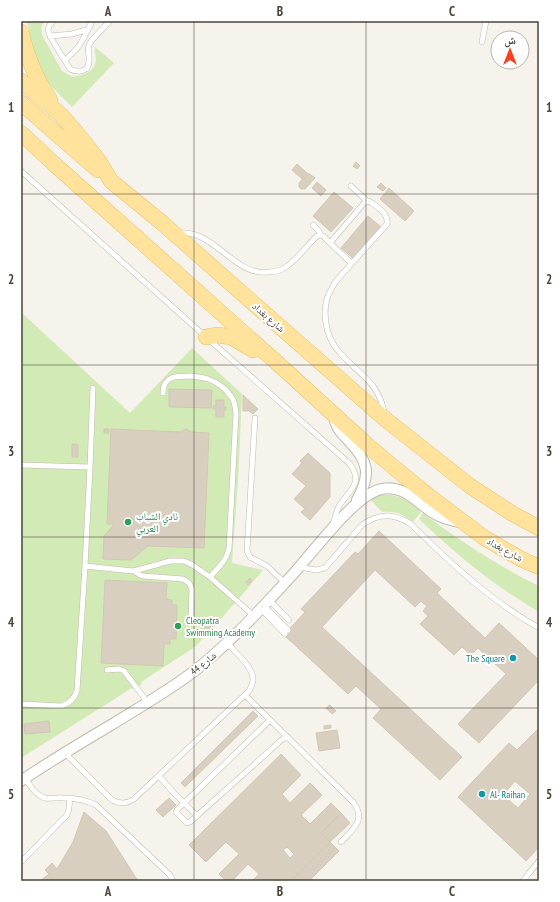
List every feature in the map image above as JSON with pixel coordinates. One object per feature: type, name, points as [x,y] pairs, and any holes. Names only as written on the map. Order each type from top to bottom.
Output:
[{"type":"main road","points":[[21,32],[27,55],[34,73],[61,115]]},
{"type":"main road","name":"شارع بغداد","points":[[21,80],[61,115],[100,161],[111,181],[174,233],[385,419],[470,486],[513,514],[539,528]]},
{"type":"main road","points":[[21,103],[111,181]]},
{"type":"main road","name":"شارع بغداد","points":[[21,133],[396,470],[462,522],[490,541],[521,559],[539,567]]},
{"type":"main road","points":[[21,140],[53,163]]},
{"type":"main road","points":[[206,337],[218,335],[231,337],[285,370]]},
{"type":"street","name":"شارع 44","points":[[334,415],[335,423],[339,431],[360,453],[365,465],[365,483],[354,506]]},
{"type":"street","name":"شارع 44","points":[[23,780],[148,703],[196,670],[227,643],[262,608],[300,567],[332,529],[365,496],[377,490],[395,488],[406,493],[436,515],[453,521],[462,522]]},
{"type":"lane","points":[[53,21],[48,29],[50,36],[70,69],[76,72],[82,71],[86,68],[89,63],[88,51],[90,45],[110,21]]},
{"type":"lane","points":[[482,42],[486,21]]},
{"type":"lane","points":[[65,60],[80,45],[84,39],[86,30],[91,24]]},
{"type":"lane","points":[[50,36],[72,34],[86,30]]},
{"type":"lane","points":[[21,171],[350,464],[354,469],[356,482],[353,489],[338,508],[332,529]]},
{"type":"lane","points":[[351,186],[367,201],[385,214],[387,224],[351,263],[331,288],[326,303],[326,324],[330,337],[336,348],[374,387],[383,408],[385,419]]},
{"type":"lane","points":[[330,243],[367,201]]},
{"type":"lane","points":[[313,225],[320,235],[323,236],[351,263]]},
{"type":"lane","points":[[174,233],[193,234],[202,237],[251,271],[267,273],[275,272],[292,263],[315,238],[320,235]]},
{"type":"lane","points":[[163,393],[163,387],[170,378],[176,376],[199,377],[209,379],[223,387],[232,397],[235,405],[236,413],[229,549],[224,562],[210,577]]},
{"type":"lane","points":[[21,704],[67,705],[75,696],[78,685],[86,566],[93,388]]},
{"type":"lane","points":[[255,418],[247,551],[250,557],[267,566],[285,583]]},
{"type":"lane","points":[[21,465],[90,467]]},
{"type":"lane","points":[[300,567],[316,570],[325,568],[362,525],[377,517],[396,517],[410,524],[449,562],[493,598],[539,628]]},
{"type":"lane","points":[[86,566],[134,571],[177,560],[191,564],[262,608],[289,620]]},
{"type":"lane","points":[[134,571],[143,576],[183,579],[189,583],[192,590],[191,623]]},
{"type":"lane","points":[[262,608],[286,632]]},
{"type":"lane","points":[[65,753],[112,800],[123,803],[134,799],[245,696],[252,686],[253,679],[249,667],[227,643]]},
{"type":"lane","points":[[107,670],[119,669],[124,671],[148,703]]},
{"type":"lane","points":[[245,696],[357,807],[359,820],[356,826],[341,842]]},
{"type":"lane","points":[[270,720],[177,810],[176,812],[178,815],[188,823],[190,822],[286,736]]},
{"type":"lane","points":[[159,776],[197,816]]},
{"type":"lane","points":[[23,780],[43,798],[69,798],[85,800],[96,805],[170,875],[173,881]]},
{"type":"lane","points":[[21,862],[67,815],[70,804],[69,798]]},
{"type":"lane","points":[[523,881],[539,861]]},
{"type":"green space","points":[[27,21],[44,21],[41,27],[42,35],[62,71],[73,77],[91,70],[96,60],[95,47],[114,63],[72,107],[46,81],[35,61]]},
{"type":"green space","name":"نادي الشباب العربي","points":[[21,312],[130,413],[192,348],[242,394],[232,563],[263,570],[195,647],[141,682],[142,684],[133,689],[132,688],[21,758]]},
{"type":"green space","points":[[381,495],[393,495],[403,499],[421,512],[413,522],[399,514],[382,512],[370,499]]},
{"type":"green space","points":[[423,513],[480,552],[539,586],[539,612],[491,581],[447,545],[419,519]]},
{"type":"building","points":[[356,162],[360,166],[357,169],[353,166]]},
{"type":"building","points":[[297,164],[307,173],[302,179],[292,170]]},
{"type":"building","points":[[308,173],[315,178],[305,189],[301,189],[299,187],[299,183]]},
{"type":"building","points":[[317,182],[326,190],[321,196],[312,188]]},
{"type":"building","points":[[381,183],[386,188],[383,191],[377,187]]},
{"type":"building","points":[[389,188],[414,211],[405,221],[380,199]]},
{"type":"building","points":[[334,192],[353,208],[331,232],[313,216]]},
{"type":"building","points":[[368,216],[382,228],[354,259],[341,248]]},
{"type":"building","points":[[169,389],[212,390],[211,408],[169,407]]},
{"type":"building","points":[[243,395],[258,409],[253,414],[249,411],[243,411]]},
{"type":"building","points":[[216,400],[224,400],[224,407],[226,407],[226,410],[224,410],[224,417],[216,417],[216,409],[213,409],[213,406],[216,406]]},
{"type":"building","points":[[104,429],[109,429],[109,433],[104,433]]},
{"type":"building","points":[[111,429],[180,432],[186,429],[191,432],[209,433],[204,548],[148,546],[131,560],[103,559],[104,536],[113,526],[113,524],[107,524]]},
{"type":"building","points":[[72,444],[78,445],[78,457],[72,457]]},
{"type":"building","points":[[308,453],[330,473],[330,497],[310,520],[301,512],[305,509],[294,499],[306,486],[292,474],[302,463],[300,461]]},
{"type":"building","name":"The Square","points":[[379,531],[441,589],[437,593],[485,638],[499,623],[539,660],[539,680],[479,743],[458,724],[506,674],[478,648],[471,655],[462,647],[454,655],[420,624],[428,616],[423,611],[427,606],[421,601],[415,607],[375,570],[322,627],[462,757],[440,780],[373,718],[381,709],[356,686],[348,694],[284,635],[305,612],[301,609],[355,552],[358,554]]},
{"type":"building","points":[[250,578],[252,581],[248,585],[246,582]]},
{"type":"building","points":[[105,580],[167,583],[166,599],[172,600],[172,605],[177,605],[176,639],[170,639],[170,644],[164,644],[163,666],[101,663]]},
{"type":"building","points":[[207,624],[211,627],[207,631],[203,629]]},
{"type":"building","points":[[330,705],[336,711],[332,714],[326,708]]},
{"type":"building","points":[[253,711],[258,716],[185,787],[181,783]]},
{"type":"building","points":[[49,721],[50,732],[25,734],[24,724]]},
{"type":"building","points":[[331,725],[331,728],[324,729],[324,726]]},
{"type":"building","name":"Al- Raihan","points":[[539,728],[539,847],[526,861],[458,797],[509,743],[517,750]],"holes":[[[515,781],[530,794],[518,808],[503,795]]]},
{"type":"building","points":[[337,730],[340,748],[319,751],[316,733]]},
{"type":"building","points":[[281,754],[301,775],[282,794],[290,803],[310,783],[322,795],[301,815],[310,824],[331,803],[341,813],[321,833],[330,842],[291,881],[252,881],[259,874],[248,864],[232,881],[226,881],[219,874],[239,854],[226,842],[206,862],[189,845]],"holes":[[[287,847],[294,854],[290,858],[283,850]]]},
{"type":"building","points":[[169,798],[176,805],[163,817],[156,810]]},
{"type":"building","points":[[84,812],[106,831],[138,881],[40,881],[49,874],[45,870],[52,863],[57,869],[73,842]]},
{"type":"building","points":[[341,813],[350,823],[330,842],[321,833]]},
{"type":"building","points":[[330,842],[339,851],[309,881],[291,881]]},
{"type":"place","name":"نادي الشباب العربي","points":[[128,522]]},
{"type":"place","name":"Cleopatra Swimming Academy","points":[[178,626]]},
{"type":"place","name":"The Square","points":[[513,658]]},
{"type":"place","name":"Al- Raihan","points":[[482,794]]}]
